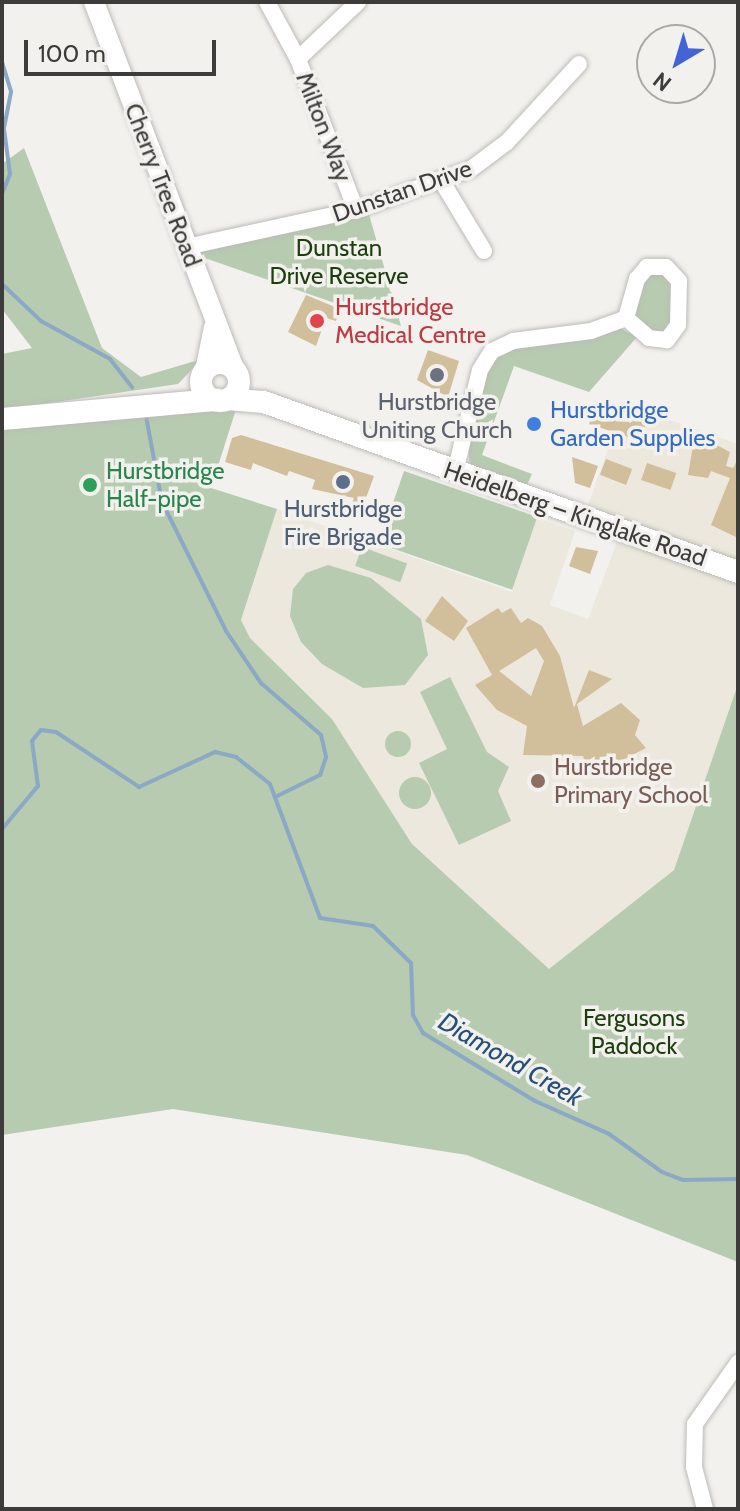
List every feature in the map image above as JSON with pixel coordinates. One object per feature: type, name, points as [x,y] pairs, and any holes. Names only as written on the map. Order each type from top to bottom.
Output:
[{"type":"main road","points":[[220,363],[235,370],[239,387],[222,400],[203,390],[204,372],[220,363]]},
{"type":"main road","name":"Heidelberg – Kinglake Road","points":[[235,370],[277,408]]},
{"type":"main road","name":"Heidelberg – Kinglake Road","points":[[151,401],[204,372]]},
{"type":"main road","name":"Heidelberg – Kinglake Road","points":[[2,419],[151,401],[222,400],[277,408],[738,572]]},
{"type":"street","name":"Cherry Tree Road","points":[[94,2],[214,323],[235,370]]},
{"type":"street","name":"Milton Way","points":[[267,2],[298,59],[356,210]]},
{"type":"street","points":[[298,59],[358,2]]},
{"type":"street","name":"Dunstan Drive","points":[[186,247],[356,210],[441,180],[494,153],[579,64]]},
{"type":"street","points":[[441,180],[484,251]]},
{"type":"street","points":[[455,472],[480,370],[492,351],[513,341],[598,330],[626,318],[640,272],[656,265],[674,272],[680,291],[671,337],[649,338],[626,318]]},
{"type":"street","points":[[204,372],[214,323]]},
{"type":"street","points":[[705,1509],[694,1467],[695,1424],[738,1363]]},
{"type":"shaded area","points":[[624,404],[738,444],[738,561],[587,508]]},
{"type":"shaded area","name":"Hurstbridge Primary School","points":[[277,509],[512,592],[537,518],[575,531],[550,605],[588,619],[618,539],[738,582],[738,684],[674,870],[549,969],[412,844],[332,719],[250,638],[241,621]]},
{"type":"green space","points":[[24,148],[102,348],[141,377],[202,359],[178,384],[2,410],[2,354],[32,348],[2,309],[2,164]]},
{"type":"green space","name":"Dunstan Drive Reserve","points":[[368,211],[401,326],[196,255],[196,251]]},
{"type":"green space","points":[[657,270],[673,281],[673,325],[659,337],[633,317],[642,279]]},
{"type":"green space","points":[[620,328],[637,337],[589,392],[514,366],[482,455],[532,474],[527,485],[470,466],[468,447],[483,378],[500,351]]},
{"type":"green space","name":"Fergusons Paddock","points":[[238,403],[211,488],[277,509],[241,620],[250,638],[332,719],[412,844],[549,969],[674,870],[738,684],[738,1262],[467,1155],[173,1109],[2,1135],[2,427]]},
{"type":"green space","points":[[404,471],[537,517],[512,590],[379,544]]},
{"type":"green space","points":[[362,547],[407,563],[400,582],[355,566]]},
{"type":"green space","points":[[328,565],[371,578],[421,619],[428,655],[405,685],[363,688],[322,664],[301,642],[290,616],[293,589],[306,573]]},
{"type":"green space","points":[[450,677],[487,752],[509,767],[498,791],[511,821],[459,845],[419,763],[447,749],[420,692]]},
{"type":"green space","points":[[398,731],[408,734],[411,744],[408,754],[398,757],[388,754],[385,744],[388,734]]},
{"type":"green space","points":[[415,777],[427,781],[431,793],[427,805],[415,809],[403,805],[399,793],[403,781]]},
{"type":"building","name":"Hurstbridge Medical Centre","points":[[306,295],[340,309],[336,321],[326,318],[316,346],[288,332]]},
{"type":"building","name":"Hurstbridge Uniting Church","points":[[428,350],[459,361],[448,397],[417,380]]},
{"type":"building","points":[[594,410],[631,423],[634,414],[648,420],[640,441],[589,424]]},
{"type":"building","points":[[695,434],[730,452],[726,466],[733,468],[738,459],[738,538],[711,525],[730,478],[711,471],[708,478],[688,475]]},
{"type":"building","points":[[241,435],[374,476],[362,509],[351,505],[354,498],[312,489],[315,480],[289,471],[287,476],[253,463],[251,470],[225,462],[232,438]]},
{"type":"building","points":[[572,457],[598,466],[590,488],[575,483]]},
{"type":"building","points":[[606,459],[632,469],[626,485],[600,475]]},
{"type":"building","points":[[647,463],[676,473],[670,490],[641,480]]},
{"type":"building","points":[[295,498],[314,506],[309,519],[290,511]]},
{"type":"building","points":[[576,547],[598,551],[590,574],[569,566]]},
{"type":"building","points":[[442,596],[468,621],[454,641],[425,621]]},
{"type":"building","points":[[498,608],[502,613],[511,608],[521,623],[528,618],[542,626],[560,656],[574,708],[589,670],[612,679],[577,704],[583,726],[621,703],[640,720],[635,735],[646,748],[591,776],[583,756],[523,755],[527,726],[497,710],[475,685],[492,675],[466,628]],"holes":[[[536,648],[544,661],[531,696],[499,671]]]},
{"type":"waterway","points":[[2,62],[11,92],[4,129],[10,174],[2,194]]},
{"type":"waterway","points":[[2,284],[41,321],[110,359],[132,387]]},
{"type":"waterway","points":[[146,416],[162,502],[226,631],[261,683],[321,735],[326,757],[320,775],[275,797]]},
{"type":"waterway","name":"Diamond Creek","points":[[2,829],[38,786],[32,741],[41,730],[56,732],[139,787],[215,752],[236,757],[270,784],[320,918],[373,926],[411,963],[413,1015],[423,1033],[535,1101],[609,1134],[662,1172],[683,1180],[738,1179]]},
{"type":"place","name":"Hurstbridge Medical Centre","points":[[317,321]]},
{"type":"place","name":"Hurstbridge Uniting Church","points":[[437,375]]},
{"type":"place","name":"Hurstbridge Garden Supplies","points":[[534,424]]},
{"type":"place","name":"Hurstbridge Fire Brigade","points":[[343,482]]},
{"type":"place","name":"Hurstbridge Half-pipe","points":[[90,485]]},
{"type":"place","name":"Hurstbridge Primary School","points":[[538,781]]}]
